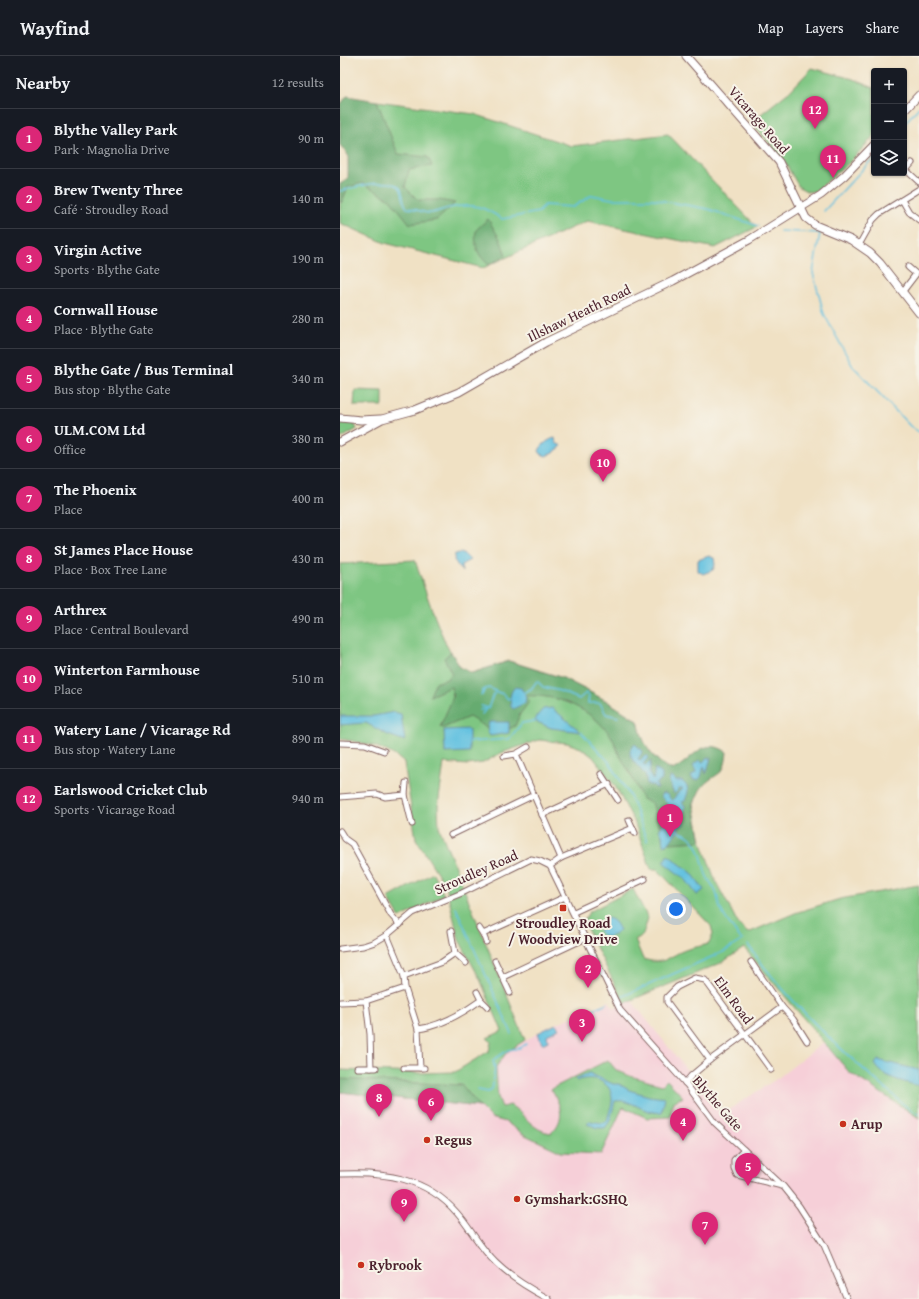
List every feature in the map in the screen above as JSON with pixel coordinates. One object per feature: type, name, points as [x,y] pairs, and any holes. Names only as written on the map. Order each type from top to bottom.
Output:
[{"type":"street","name":"Vicarage Road","points":[[686,56],[779,162],[801,208],[810,221],[840,234],[859,245],[880,263],[919,313]]},
{"type":"street","points":[[907,108],[919,94]]},
{"type":"street","name":"Illshaw Heath Road","points":[[340,442],[382,419],[415,410],[460,392],[546,342],[673,281],[749,240],[801,208],[844,176],[871,148]]},
{"type":"street","points":[[907,168],[912,163]]},
{"type":"street","points":[[907,174],[919,182]]},
{"type":"street","points":[[859,245],[873,220],[884,210],[919,189]]},
{"type":"street","points":[[902,200],[908,212],[919,220]]},
{"type":"street","points":[[903,291],[916,274],[908,267]]},
{"type":"street","points":[[340,418],[361,420],[382,419]]},
{"type":"street","points":[[361,420],[362,430]]},
{"type":"street","points":[[341,743],[365,744],[384,751]]},
{"type":"street","points":[[504,756],[516,754],[528,747]]},
{"type":"street","points":[[516,754],[561,858]]},
{"type":"street","points":[[601,774],[609,784],[618,800]]},
{"type":"street","points":[[406,783],[405,795],[412,824]]},
{"type":"street","points":[[542,815],[609,784]]},
{"type":"street","points":[[340,797],[377,794],[385,797],[405,795]]},
{"type":"street","points":[[451,835],[534,795]]},
{"type":"street","points":[[503,977],[586,938],[574,912],[564,897],[550,866],[561,858],[634,831],[629,820]]},
{"type":"street","points":[[340,831],[343,841],[356,850],[391,915],[400,925]]},
{"type":"street","name":"Stroudley Road","points":[[340,949],[363,946],[387,935],[417,911],[462,894],[531,860],[540,861],[550,866]]},
{"type":"street","points":[[574,912],[645,879]]},
{"type":"street","points":[[483,934],[564,897]]},
{"type":"street","points":[[479,928],[486,942]]},
{"type":"street","points":[[451,931],[455,953],[466,963]]},
{"type":"street","points":[[387,935],[404,976],[405,988],[418,1029],[422,1068],[404,1068]]},
{"type":"street","name":"Blythe Gate","points":[[586,938],[616,1005],[643,1038],[685,1083],[715,1123],[783,1186],[799,1206],[824,1245],[848,1299]]},
{"type":"street","points":[[404,976],[442,962],[455,953]]},
{"type":"street","points":[[495,961],[510,994]]},
{"type":"street","points":[[751,962],[782,1007],[794,1019],[807,1041]]},
{"type":"street","name":"Elm Road","points":[[710,1060],[668,1002],[667,997],[677,987],[695,978],[704,979],[744,1036]]},
{"type":"street","points":[[340,1002],[366,1000],[405,988]]},
{"type":"street","points":[[477,992],[481,1000],[488,1007]]},
{"type":"street","points":[[357,1068],[374,1068],[366,1000]]},
{"type":"street","points":[[418,1029],[427,1028],[466,1011],[481,1000]]},
{"type":"street","points":[[685,1083],[710,1060],[782,1007]]},
{"type":"street","points":[[744,1036],[771,1070]]},
{"type":"street","points":[[744,1150],[734,1160],[734,1168],[737,1175],[783,1186]]},
{"type":"street","points":[[340,1174],[388,1175],[402,1178],[423,1186],[441,1197],[456,1212],[481,1247],[495,1263],[514,1278],[548,1299]]},
{"type":"shaded area","points":[[631,1000],[722,1114],[778,1078],[824,1042],[849,1072],[919,1118],[919,1299],[340,1299],[340,1092],[480,1107],[496,1067],[507,1052],[546,1028],[609,1001],[613,1008]]},
{"type":"green space","points":[[812,68],[853,79],[871,87],[871,139],[850,162],[816,191],[808,192],[799,187],[783,159],[751,122],[790,91]]},
{"type":"green space","points":[[347,96],[377,101],[398,154],[428,157],[432,166],[409,170],[405,187],[418,200],[439,200],[455,203],[437,220],[410,224],[390,199],[362,183],[348,187],[342,202],[340,202],[340,184],[348,179],[348,155],[340,145],[340,105]]},
{"type":"green space","points":[[377,101],[474,114],[572,146],[668,134],[757,227],[715,248],[587,221],[483,268],[385,243],[340,223],[340,202],[342,202],[348,187],[393,146]]},
{"type":"green space","points":[[488,219],[500,239],[506,255],[489,265],[479,254],[476,245],[476,230]]},
{"type":"green space","points":[[355,390],[383,391],[383,406],[354,406]]},
{"type":"green space","points":[[340,422],[354,423],[357,429],[340,439]]},
{"type":"green space","points":[[415,560],[448,649],[461,668],[472,673],[509,661],[563,678],[605,700],[638,721],[644,746],[662,764],[679,773],[694,803],[701,841],[716,882],[739,925],[748,933],[795,913],[840,899],[919,885],[919,1118],[849,1072],[744,948],[721,963],[624,1003],[586,927],[584,920],[589,912],[633,889],[648,918],[643,935],[635,940],[643,959],[651,961],[662,961],[688,949],[709,944],[713,934],[711,926],[657,869],[651,869],[634,821],[615,786],[593,757],[581,748],[567,743],[539,740],[501,753],[483,763],[468,765],[444,763],[438,806],[439,827],[525,1040],[507,1052],[496,1067],[498,1097],[502,1107],[510,1105],[534,1126],[544,1132],[551,1133],[559,1122],[560,1111],[557,1100],[551,1089],[608,1060],[616,1070],[630,1076],[662,1085],[667,1080],[683,1097],[673,1102],[670,1117],[647,1118],[623,1107],[601,1154],[561,1152],[523,1134],[506,1122],[491,1118],[480,1107],[340,1092],[340,1070],[419,1073],[455,1072],[489,1051],[491,1042],[487,1038],[502,1031],[480,979],[459,940],[446,887],[416,839],[404,763],[398,757],[374,746],[340,739],[340,564]]},
{"type":"green space","points":[[451,652],[460,667],[472,673],[509,661],[563,678],[605,700],[638,721],[642,737],[649,750],[658,761],[672,770],[698,751],[710,746],[727,752],[724,766],[720,773],[703,786],[694,803],[693,802],[701,841],[669,843],[663,845],[662,835],[652,803],[642,799],[635,782],[611,736],[594,718],[574,706],[551,698],[526,696],[530,701],[520,714],[515,726],[505,731],[491,730],[469,717],[443,728],[440,727],[453,697],[451,687],[430,696],[435,683],[447,679],[452,674],[444,658]]},
{"type":"green space","points":[[433,873],[444,895],[400,918],[388,898]]},
{"type":"green space","points":[[340,1079],[462,1085],[480,1107],[340,1092]]},
{"type":"water","points":[[555,438],[556,443],[562,446],[546,456],[541,454],[539,451],[543,445]]},
{"type":"water","points":[[463,553],[470,560],[461,565],[462,572],[454,560],[455,554]]},
{"type":"water","points":[[709,556],[714,558],[715,565],[713,570],[703,574],[698,571],[698,560]]},
{"type":"water","points":[[515,687],[521,688],[526,696],[525,703],[513,709],[511,707],[510,696]]},
{"type":"water","points":[[552,708],[581,732],[551,728],[535,721],[543,709]]},
{"type":"water","points":[[394,712],[401,714],[405,741],[388,735],[366,723],[340,725],[340,716],[374,716]]},
{"type":"water","points":[[489,722],[509,722],[509,733],[490,736],[487,731]]},
{"type":"water","points":[[469,729],[469,752],[445,753],[444,730]]},
{"type":"water","points":[[635,744],[643,751],[638,759],[640,760],[646,755],[649,757],[643,764],[646,765],[651,761],[649,774],[653,780],[655,768],[662,774],[662,780],[656,784],[658,789],[652,785],[647,785],[645,775],[633,760],[630,752],[631,748]]},
{"type":"water","points":[[707,758],[711,758],[706,774],[704,766],[701,777],[698,780],[693,780],[691,776],[696,772],[693,765],[699,760],[703,762]]},
{"type":"water","points":[[671,776],[676,781],[682,781],[687,786],[688,792],[685,801],[682,802],[685,806],[684,815],[678,814],[675,816],[683,820],[684,824],[678,827],[680,832],[677,832],[669,843],[663,845],[662,835],[659,830],[665,821],[661,810],[666,813],[671,823],[673,822],[670,815],[672,811],[667,808],[667,803],[660,796],[663,793],[668,795],[672,801],[683,789],[679,789],[674,794],[669,781]]},
{"type":"water","points":[[668,855],[692,873],[704,890],[697,895],[685,879],[663,862]]},
{"type":"water","points":[[605,918],[613,920],[620,930],[614,935],[606,937],[600,933],[599,924]]},
{"type":"water","points":[[556,1024],[559,1029],[547,1035],[548,1041],[542,1044],[538,1033]]},
{"type":"water","points":[[878,1060],[919,1070],[919,1086],[894,1079],[883,1073],[875,1064]]},
{"type":"water","points":[[589,1073],[613,1084],[619,1084],[629,1090],[649,1096],[665,1098],[662,1112],[650,1112],[627,1102],[615,1101],[610,1121],[605,1128],[598,1128],[587,1124],[590,1121],[602,1123],[607,1121],[612,1102],[610,1089],[601,1081],[596,1079],[583,1079],[577,1081],[575,1079]]},
{"type":"waterway","points":[[907,121],[919,107]]},
{"type":"waterway","points":[[824,211],[871,160]]},
{"type":"waterway","points":[[340,191],[372,184],[389,183],[400,188],[407,208],[431,213],[447,208],[471,206],[483,208],[502,219],[539,212],[544,205],[573,207],[592,195],[612,199],[653,199],[708,209],[758,226]]},
{"type":"waterway","points":[[780,231],[820,233],[813,273],[824,314],[852,365],[910,426],[919,432]]},
{"type":"waterway","points":[[523,693],[531,689],[537,681],[543,687],[560,691],[579,699],[586,693],[589,696],[588,703],[600,703],[606,714],[618,717]]},
{"type":"waterway","points":[[482,695],[485,689],[490,688],[497,692]]},
{"type":"waterway","points":[[481,695],[483,690]]},
{"type":"waterway","points":[[481,706],[488,708],[493,695],[497,692],[503,694],[508,699],[510,698]]},
{"type":"waterway","points":[[480,710],[486,709]]},
{"type":"waterway","points":[[482,714],[486,709]]},
{"type":"waterway","points":[[469,742],[509,739],[522,723],[535,721]]},
{"type":"waterway","points":[[581,732],[610,763],[631,798],[647,841]]},
{"type":"waterway","points":[[680,832],[691,838],[698,847],[706,873],[716,892],[720,908],[741,939]]},
{"type":"waterway","points":[[456,908],[512,1034]]},
{"type":"waterway","points":[[619,998],[725,951],[743,940]]},
{"type":"waterway","points":[[748,945],[778,984],[812,1021],[901,1102],[919,1114]]},
{"type":"waterway","points":[[580,1015],[607,1003]]},
{"type":"waterway","points":[[478,1090],[488,1092],[492,1090],[495,1069],[493,1060],[508,1050],[520,1048],[526,1044]]},
{"type":"place","name":"Earlswood Cricket Club","points":[[815,129]]},
{"type":"place","name":"Watery Lane / Vicarage Rd","points":[[833,178]]},
{"type":"place","name":"Winterton Farmhouse","points":[[603,482]]},
{"type":"place","name":"Blythe Valley Park","points":[[670,837]]},
{"type":"place","name":"Stroudley Road / Woodview Drive","points":[[563,908]]},
{"type":"place","name":"Brew Twenty Three","points":[[588,988]]},
{"type":"place","name":"Virgin Active","points":[[582,1042]]},
{"type":"place","name":"St James Place House","points":[[379,1117]]},
{"type":"place","name":"ULM.COM Ltd","points":[[431,1121]]},
{"type":"place","name":"Arup","points":[[843,1124]]},
{"type":"place","name":"Regus","points":[[427,1140]]},
{"type":"place","name":"Cornwall House","points":[[683,1141]]},
{"type":"place","name":"Blythe Gate / Bus Terminal","points":[[748,1186]]},
{"type":"place","name":"Gymshark:GSHQ","points":[[517,1199]]},
{"type":"place","name":"Arthrex","points":[[404,1222]]},
{"type":"place","name":"The Phoenix","points":[[705,1245]]},
{"type":"place","name":"Rybrook","points":[[361,1265]]}]
